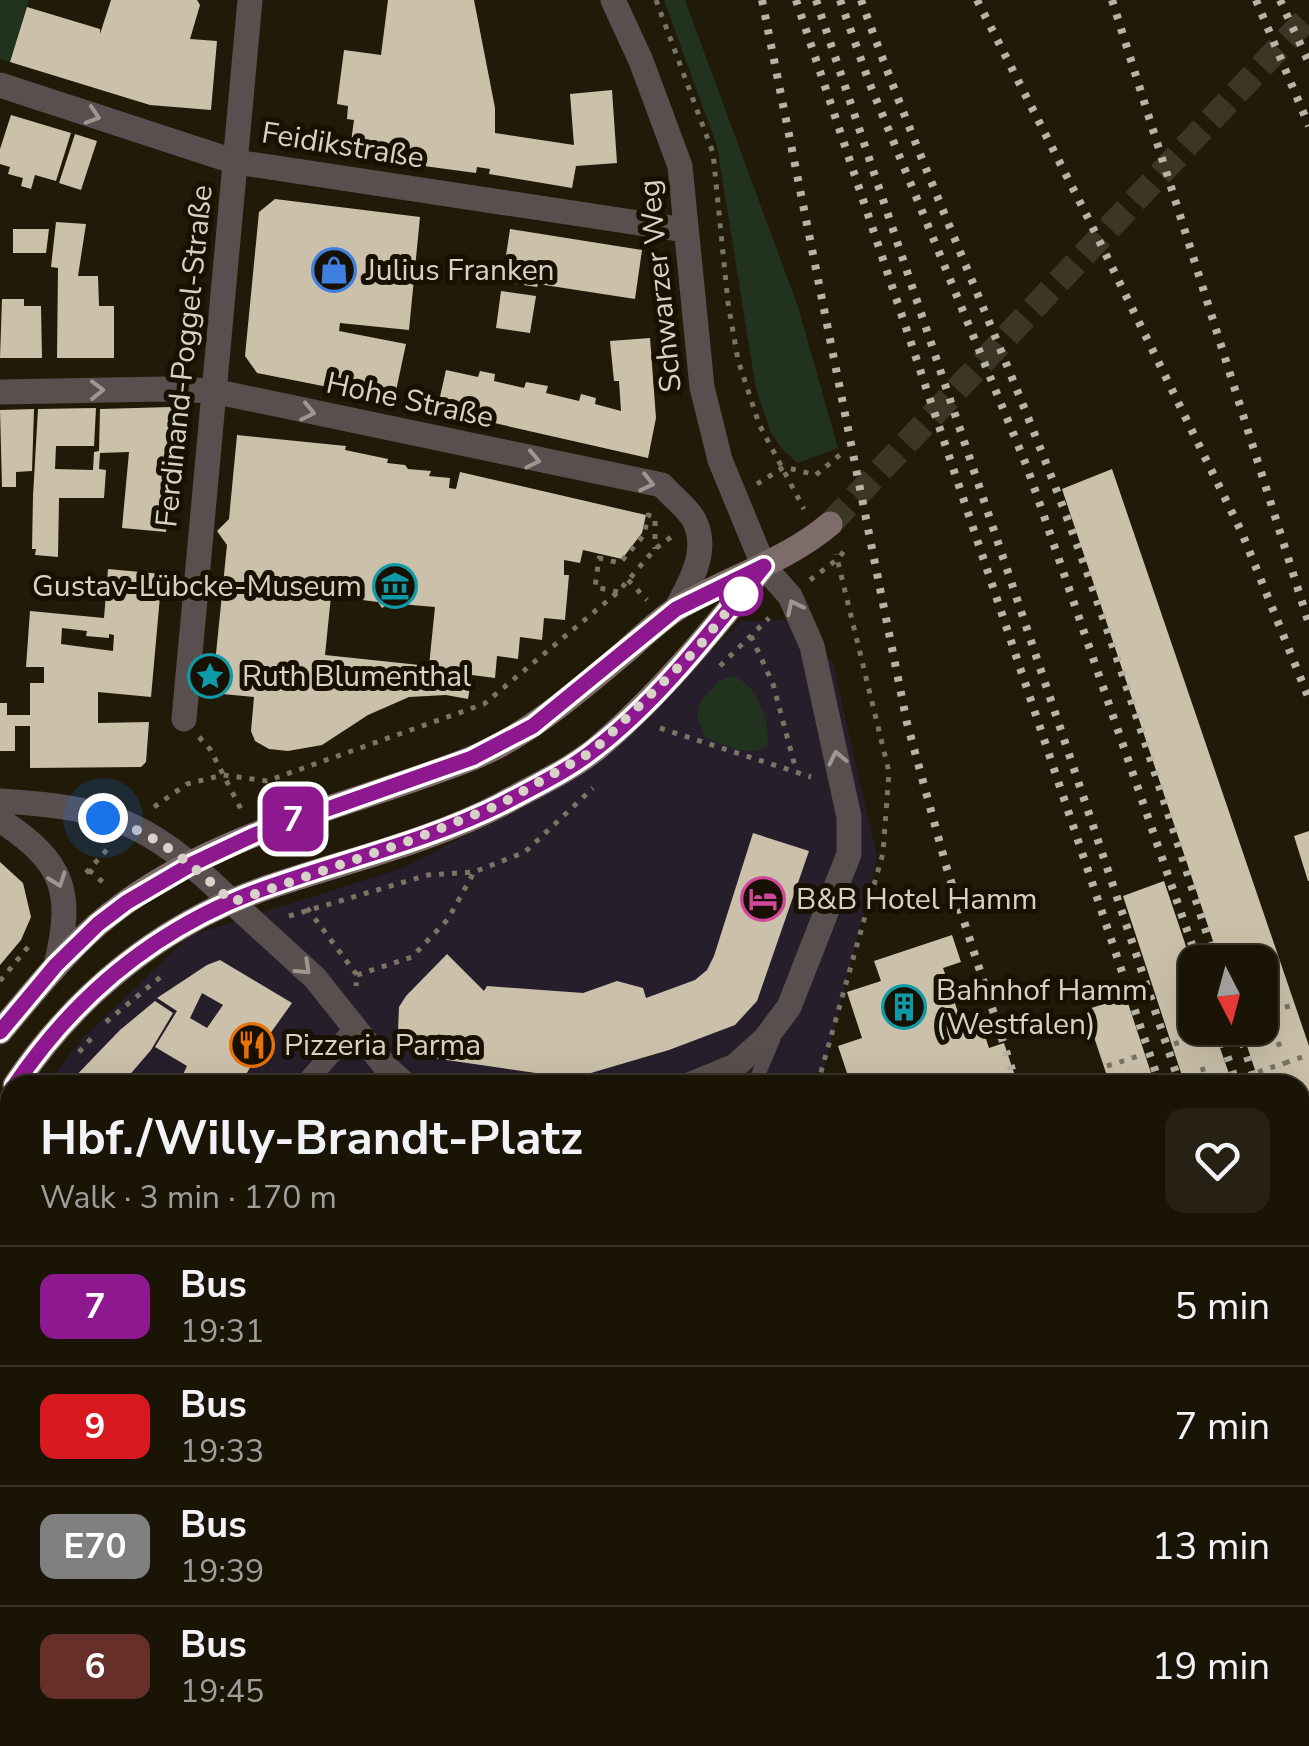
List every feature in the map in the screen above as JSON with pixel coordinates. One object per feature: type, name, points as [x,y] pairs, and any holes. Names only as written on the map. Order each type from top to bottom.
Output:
[{"type":"main road","points":[[0,1032],[56,965],[127,902],[192,864],[304,815],[487,750],[533,726],[676,609],[764,566],[824,530]]},
{"type":"main road","points":[[22,1075],[64,1019],[118,968],[166,936],[232,902],[412,840],[501,804],[593,751],[696,650],[764,566]]},
{"type":"street","name":"Ferdinand-Poggel-Straße","points":[[184,719],[250,0]]},
{"type":"street","name":"Schwarzer Weg","points":[[613,0],[641,61],[680,166],[702,387],[720,460],[764,566],[790,596],[812,646],[850,828],[849,854],[789,1007],[765,1039],[735,1066],[713,1075]]},
{"type":"street","name":"Feidikstraße","points":[[0,85],[236,162],[685,230]]},
{"type":"street","name":"Hohe Straße","points":[[0,392],[213,391],[662,485],[694,520]]},
{"type":"street","points":[[676,609],[695,574],[700,544],[694,520]]},
{"type":"street","points":[[0,801],[50,804],[130,824],[192,864],[316,978],[395,1075]]},
{"type":"street","points":[[0,820],[42,851],[56,870],[65,902],[65,928],[56,965]]},
{"type":"street","points":[[313,1075],[356,1026]]},
{"type":"lane","points":[[758,1075],[789,1007]]},
{"type":"path","points":[[656,0],[713,153],[728,303],[738,360],[759,424],[839,558]]},
{"type":"path","points":[[736,497],[784,467],[816,475],[842,453]]},
{"type":"path","points":[[618,592],[596,587],[599,558],[620,563],[644,535],[648,515],[656,517],[655,548]]},
{"type":"path","points":[[0,980],[130,824],[187,784],[223,775],[266,781],[484,704],[618,592],[655,548],[694,520]]},
{"type":"path","points":[[751,636],[773,684],[796,771]]},
{"type":"path","points":[[628,718],[844,790]]},
{"type":"path","points":[[356,975],[412,957],[448,918],[474,872]]},
{"type":"path","points":[[256,924],[310,911]]},
{"type":"path","points":[[72,1059],[104,1024],[174,965]]},
{"type":"path","points":[[1278,1012],[1293,1005]]},
{"type":"path","points":[[1174,1044],[1178,1044]]},
{"type":"path","points":[[1107,1066],[1126,1064],[1142,1055]]},
{"type":"path","points":[[1258,1072],[1286,1067],[1308,1055]]},
{"type":"shaded area","points":[[790,620],[833,664],[877,857],[822,1075],[54,1075],[83,1038],[189,936],[403,868],[579,776],[742,621]]},
{"type":"green space","points":[[0,0],[29,0],[10,62],[0,59]]},
{"type":"green space","points":[[664,0],[685,0],[798,307],[838,448],[798,463],[771,433],[756,389],[717,146]]},
{"type":"green space","points":[[733,676],[749,687],[761,705],[768,737],[767,746],[760,750],[736,749],[704,737],[697,715],[700,702],[719,681]]},
{"type":"building","points":[[111,0],[197,0],[200,5],[190,39],[217,41],[211,110],[150,105],[10,62],[27,7],[100,29],[100,34]]},
{"type":"building","points":[[388,0],[474,0],[495,108],[495,133],[574,145],[570,94],[612,90],[617,163],[576,166],[572,188],[489,174],[490,169],[477,167],[476,173],[349,156],[354,120],[347,119],[348,106],[337,104],[344,50],[381,55]]},
{"type":"building","points":[[11,115],[71,133],[56,181],[35,175],[31,189],[21,186],[23,178],[8,174],[10,167],[0,164],[0,149]]},
{"type":"building","points":[[75,134],[97,141],[81,190],[59,183]]},
{"type":"building","name":"Julius Franken","points":[[275,199],[420,217],[409,330],[340,323],[339,331],[406,344],[394,400],[257,373],[245,356],[259,212]]},
{"type":"building","points":[[56,222],[86,224],[78,276],[98,276],[99,306],[114,306],[114,358],[57,358],[58,268],[51,267]]},
{"type":"building","points":[[13,229],[49,229],[46,253],[13,253]]},
{"type":"building","points":[[510,229],[642,250],[635,299],[502,282]]},
{"type":"building","points":[[501,291],[536,296],[530,333],[496,328]]},
{"type":"building","points":[[2,299],[24,299],[24,306],[41,306],[42,358],[0,358]]},
{"type":"building","points":[[650,338],[656,418],[648,458],[437,410],[446,370],[478,377],[480,371],[495,374],[494,381],[524,388],[526,382],[548,386],[546,393],[579,401],[581,394],[596,398],[595,404],[621,411],[610,341]]},
{"type":"building","points":[[172,407],[178,414],[166,532],[122,528],[129,452],[100,453],[99,469],[106,470],[104,498],[59,498],[58,557],[35,555],[33,496],[38,409],[96,408],[94,446],[56,446],[55,469],[93,470],[94,452],[99,451],[100,409]]},
{"type":"building","points":[[34,409],[32,471],[16,472],[16,487],[2,487],[0,410]]},
{"type":"building","name":"Gustav-Lübcke-Museum","points":[[237,435],[346,446],[345,450],[388,459],[387,463],[431,471],[429,476],[450,478],[449,488],[456,489],[460,472],[646,515],[642,533],[622,559],[583,550],[580,563],[564,560],[564,575],[569,575],[565,620],[544,618],[542,640],[520,637],[518,659],[497,656],[495,678],[472,675],[468,699],[446,695],[409,697],[368,715],[322,745],[288,751],[269,749],[255,741],[251,731],[254,697],[212,693],[227,545],[217,531],[229,519]],"holes":[[[331,596],[378,602],[382,608],[389,603],[435,607],[429,666],[325,655]]]},
{"type":"building","points":[[1112,469],[1275,945],[1214,945],[1062,489]]},
{"type":"building","points":[[108,569],[162,574],[151,697],[98,692],[98,723],[149,722],[146,762],[141,767],[30,768],[30,726],[15,726],[15,751],[0,751],[0,703],[7,703],[7,715],[30,715],[30,683],[44,683],[44,667],[26,667],[30,611],[104,618]],"holes":[[[62,628],[87,631],[86,636],[114,635],[113,651],[61,644]]]},
{"type":"building","points":[[1309,831],[1309,881],[1308,881],[1294,836]]},
{"type":"building","points":[[753,833],[809,851],[757,1001],[735,1025],[584,1075],[550,1075],[426,1057],[404,1043],[398,1032],[399,1007],[447,954],[484,991],[487,986],[583,993],[617,981],[643,988],[646,998],[695,980],[707,970],[714,956]]},
{"type":"building","points":[[0,862],[23,883],[31,917],[21,940],[0,965]]},
{"type":"building","points":[[1164,881],[1186,945],[1178,945],[1178,1045],[1219,1045],[1229,1075],[1182,1075],[1123,896]]},
{"type":"building","name":"Bahnhof Hamm (Westfalen)","points":[[952,935],[961,962],[943,968],[963,1027],[980,1021],[989,1048],[1004,1043],[1015,1075],[848,1075],[838,1046],[862,1038],[847,992],[881,981],[874,961]]},
{"type":"building","points":[[1278,955],[1309,1046],[1309,1075],[1257,1075],[1247,1045],[1278,1045]]},
{"type":"building","points":[[220,960],[292,1003],[246,1075],[183,1075],[187,1066],[155,1047],[177,1011],[157,998]],"holes":[[[202,993],[223,1005],[207,1028],[190,1018]]]},
{"type":"building","points":[[1126,997],[1152,1075],[1107,1075],[1085,1010]]},
{"type":"building","points":[[155,1001],[173,1013],[151,1050],[130,1075],[77,1075]]},
{"type":"tunnel","points":[[830,524],[1309,16]]},
{"type":"railway","points":[[762,0],[907,723],[947,869],[1014,1075]]},
{"type":"railway","points":[[796,0],[1157,1075]]},
{"type":"railway","points":[[816,0],[1177,1075]]},
{"type":"railway","points":[[840,0],[869,82],[1027,467],[1192,945]]},
{"type":"railway","points":[[861,0],[1080,552],[1211,945]]},
{"type":"railway","points":[[977,0],[1242,533],[1309,699]]},
{"type":"railway","points":[[1112,0],[1309,624]]},
{"type":"railway","points":[[1256,0],[1309,126]]},
{"type":"railway","points":[[1280,0],[1309,63]]},
{"type":"railway","points":[[1224,1045],[1234,1075]]},
{"type":"railway","points":[[1243,1045],[1253,1075]]},
{"type":"bus line","name":"7","points":[[0,1032],[56,965],[127,902],[192,864],[254,835],[472,758],[533,726],[676,609],[764,566],[696,650],[593,751],[501,804],[387,849],[255,892],[166,936],[118,968],[64,1019],[22,1075]]},
{"type":"place","name":"Julius Franken","points":[[334,270]]},
{"type":"place","name":"Gustav-Lübcke-Museum","points":[[395,586]]},
{"type":"place","name":"Ruth Blumenthal","points":[[210,676]]},
{"type":"place","name":"B&B Hotel Hamm","points":[[763,899]]},
{"type":"place","name":"Bahnhof Hamm (Westfalen)","points":[[904,1007]]},
{"type":"place","name":"Pizzeria Parma","points":[[252,1045]]},
{"type":"route","points":[[103,818],[130,824],[192,864],[232,902],[387,849],[501,804],[593,751],[696,650],[741,594]]}]
